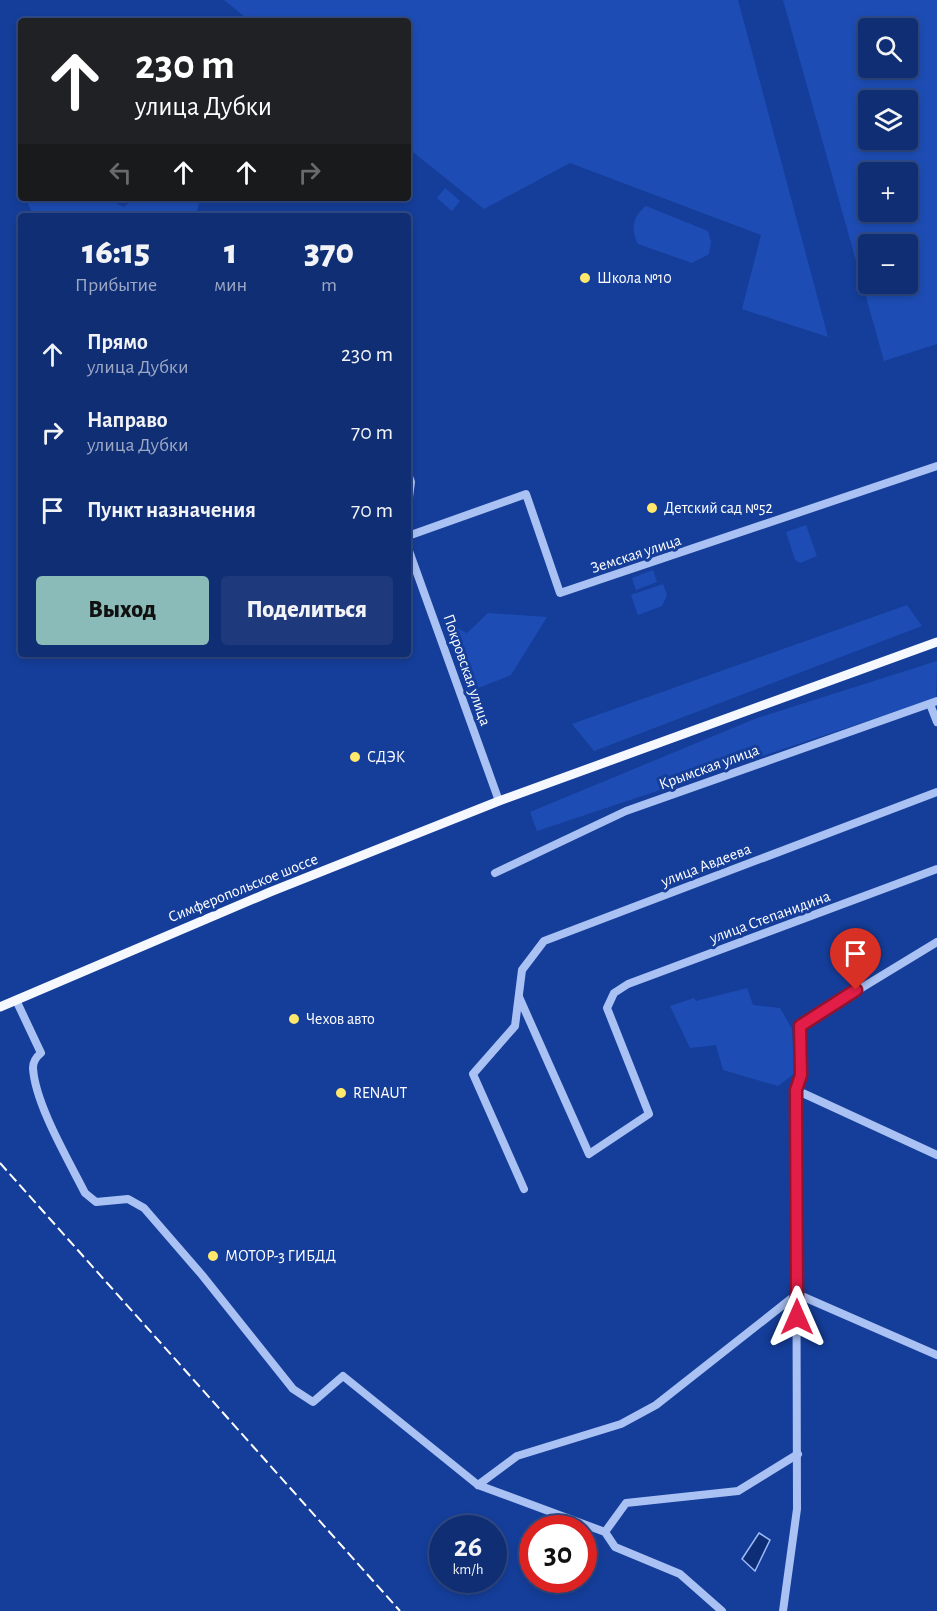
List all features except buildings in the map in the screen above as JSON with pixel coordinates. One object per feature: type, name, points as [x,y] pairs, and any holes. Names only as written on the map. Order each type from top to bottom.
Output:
[{"type":"main road","name":"Симферопольское шоссе","points":[[0,1007],[270,892],[499,801],[937,642]]},
{"type":"street","name":"Земская улица","points":[[411,535],[526,494],[560,592],[937,466]]},
{"type":"street","name":"Покровская улица","points":[[411,556],[499,801]]},
{"type":"street","points":[[934,702],[937,722]]},
{"type":"street","name":"Крымская улица","points":[[495,873],[626,811],[934,702]]},
{"type":"street","name":"улица Авдеева","points":[[524,1189],[473,1074],[515,1026],[522,970],[544,941],[937,792]]},
{"type":"street","name":"улица Степанидина","points":[[519,997],[589,1154],[649,1114],[607,1008],[614,993],[628,984],[937,869]]},
{"type":"street","points":[[783,1611],[797,1509],[796,1090],[801,1075],[800,1026],[937,942]]},
{"type":"street","points":[[16,1000],[41,1053],[34,1061],[37,1088],[85,1193],[96,1202],[128,1199],[144,1208],[202,1275],[293,1389],[313,1402],[343,1376],[478,1485],[605,1532],[615,1546],[680,1574],[722,1611]]},
{"type":"street","points":[[796,1090],[937,1155]]},
{"type":"street","points":[[478,1485],[517,1456],[621,1424],[656,1405],[797,1294]]},
{"type":"street","points":[[797,1294],[937,1355]]},
{"type":"street","points":[[605,1532],[626,1503],[738,1491],[798,1454]]},
{"type":"shaded area","points":[[224,0],[738,0],[828,337],[742,309],[761,235],[570,163],[484,209],[411,150],[411,18],[246,18]]},
{"type":"shaded area","points":[[783,0],[937,0],[937,344],[884,361],[865,294],[918,294],[918,234],[858,234],[858,268]]},
{"type":"shaded area","points":[[445,188],[460,201],[452,211],[437,198]]},
{"type":"shaded area","points":[[27,201],[112,201],[124,207],[131,201],[199,201],[197,213],[170,211],[169,213],[32,213]]},
{"type":"shaded area","points":[[646,206],[708,231],[711,242],[709,254],[692,263],[638,244],[634,233],[634,223],[638,214]]},
{"type":"shaded area","points":[[806,525],[817,556],[800,563],[795,560],[786,532]]},
{"type":"shaded area","points":[[653,570],[657,582],[636,590],[632,578]]},
{"type":"shaded area","points":[[663,584],[667,595],[662,606],[638,615],[631,595]]},
{"type":"shaded area","points":[[907,605],[922,626],[594,751],[572,724]]},
{"type":"shaded area","points":[[488,613],[547,617],[511,675],[468,692],[442,621],[467,633]]},
{"type":"shaded area","points":[[937,661],[936,698],[537,831],[530,812],[757,718]]},
{"type":"shaded area","points":[[747,988],[753,1005],[780,1008],[792,1029],[795,1073],[778,1086],[723,1070],[716,1045],[690,1048],[670,1006],[694,998],[696,1001]]},
{"type":"shaded area","points":[[759,1533],[770,1540],[755,1571],[742,1559]]},
{"type":"railway","points":[[0,1163],[400,1611]]},
{"type":"place","name":"Школа №10","points":[[585,278]]},
{"type":"place","name":"Детский сад №52","points":[[652,508]]},
{"type":"place","name":"СДЭК","points":[[355,757]]},
{"type":"place","name":"Чехов авто","points":[[294,1019]]},
{"type":"place","name":"RENAUT","points":[[341,1093]]},
{"type":"place","name":"МОТОР-3 ГИБДД","points":[[213,1256]]},
{"type":"route","points":[[797,1317],[796,1090],[801,1075],[800,1026],[856,990]]}]
